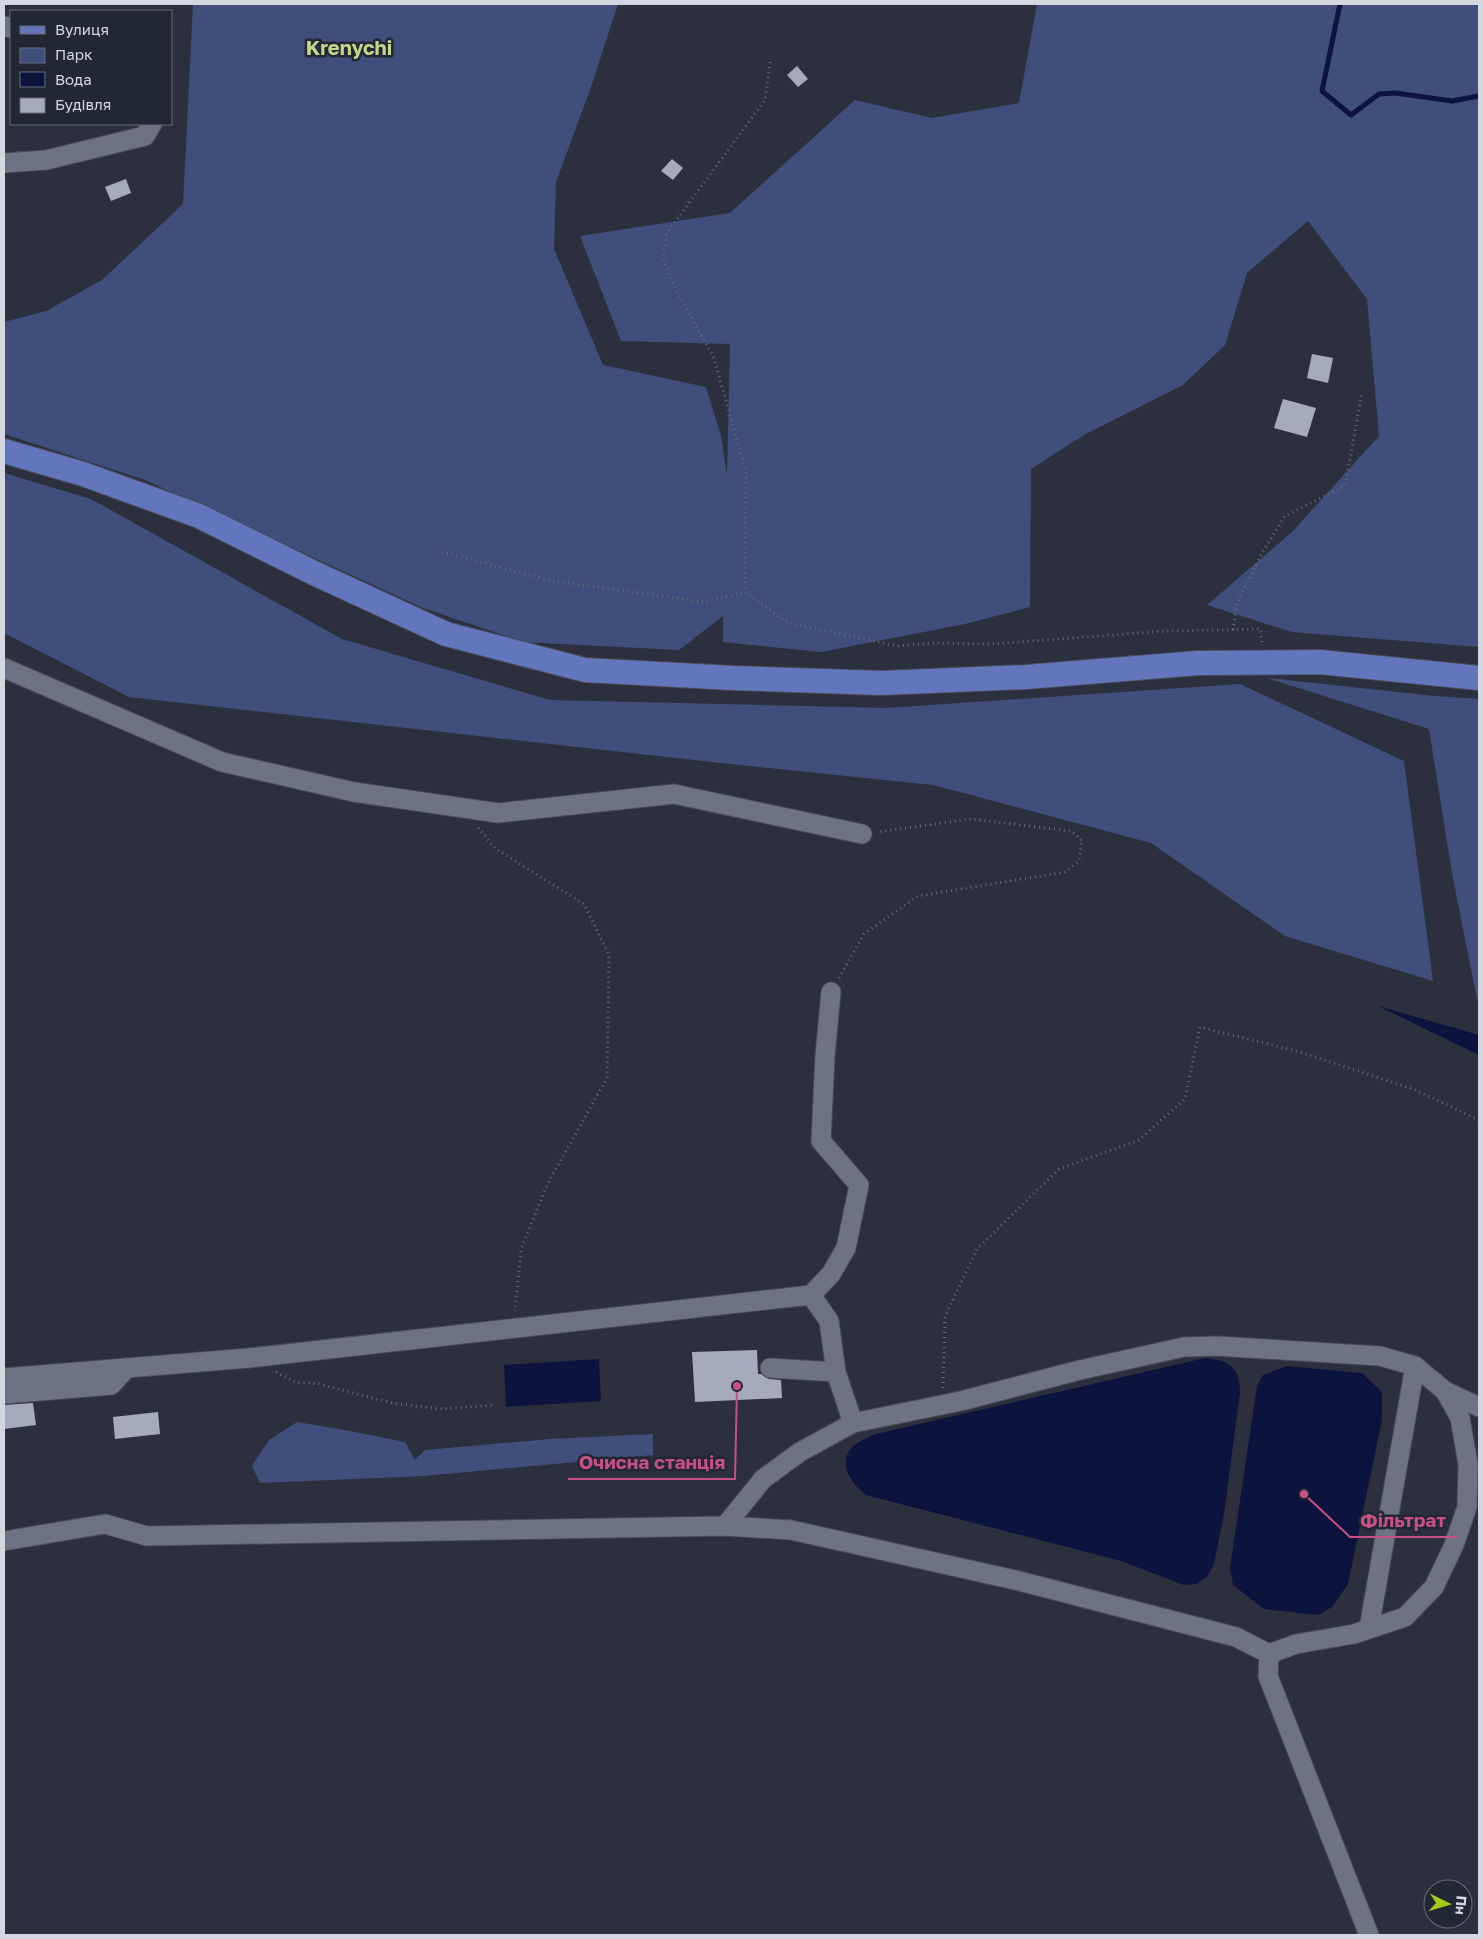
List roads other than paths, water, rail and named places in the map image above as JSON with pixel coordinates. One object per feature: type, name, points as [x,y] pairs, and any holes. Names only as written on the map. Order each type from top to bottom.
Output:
[{"type":"main road","points":[[4,451],[83,474],[199,516],[316,574],[446,634],[584,670],[882,683],[1026,677],[1198,663],[1320,662],[1479,678]]},
{"type":"street","points":[[4,163],[46,160],[145,136],[151,125]]},
{"type":"street","points":[[4,668],[222,762],[354,792],[498,813],[674,794],[862,834]]},
{"type":"street","points":[[4,1378],[249,1358],[812,1295],[831,1274],[846,1248],[859,1185],[821,1141],[825,1056],[831,992]]},
{"type":"street","points":[[812,1295],[829,1321],[836,1372],[853,1423]]},
{"type":"street","points":[[725,1526],[763,1479],[800,1452],[853,1423],[942,1405],[1080,1370],[1184,1347],[1217,1346],[1380,1356],[1415,1366],[1446,1391],[1479,1407]]},
{"type":"street","points":[[1369,1628],[1415,1366]]},
{"type":"street","points":[[4,1394],[111,1385],[127,1368]]},
{"type":"street","points":[[770,1368],[836,1372]]},
{"type":"street","points":[[4,1541],[105,1524],[147,1536],[725,1526],[791,1530],[1015,1580],[1236,1637],[1269,1654],[1296,1644],[1354,1634],[1405,1617],[1434,1587],[1454,1545],[1467,1507],[1468,1464],[1465,1445],[1460,1418],[1446,1391]]},
{"type":"street","points":[[1269,1654],[1268,1676],[1369,1935]]},
{"type":"water","points":[[1378,1006],[1479,1035],[1479,1055]]},
{"type":"water","points":[[1205,1358],[1221,1361],[1236,1371],[1240,1384],[1240,1393],[1224,1514],[1214,1564],[1207,1577],[1196,1584],[1184,1585],[1121,1561],[866,1495],[855,1485],[847,1472],[846,1458],[849,1451],[857,1443],[876,1434]]},
{"type":"water","points":[[599,1359],[601,1401],[506,1407],[504,1365]]},
{"type":"water","points":[[1286,1366],[1362,1373],[1382,1392],[1382,1420],[1348,1584],[1332,1607],[1318,1615],[1264,1609],[1233,1585],[1230,1568],[1257,1386],[1263,1375]]},
{"type":"waterway","points":[[1340,4],[1322,91],[1351,115],[1379,94],[1396,93],[1452,101],[1479,96]]},
{"type":"place","name":"Очисна станція","points":[[737,1386]]},
{"type":"place","name":"Фільтрат","points":[[1304,1494]]},
{"type":"district","name":"Krenychi","points":[[349,47]]}]
